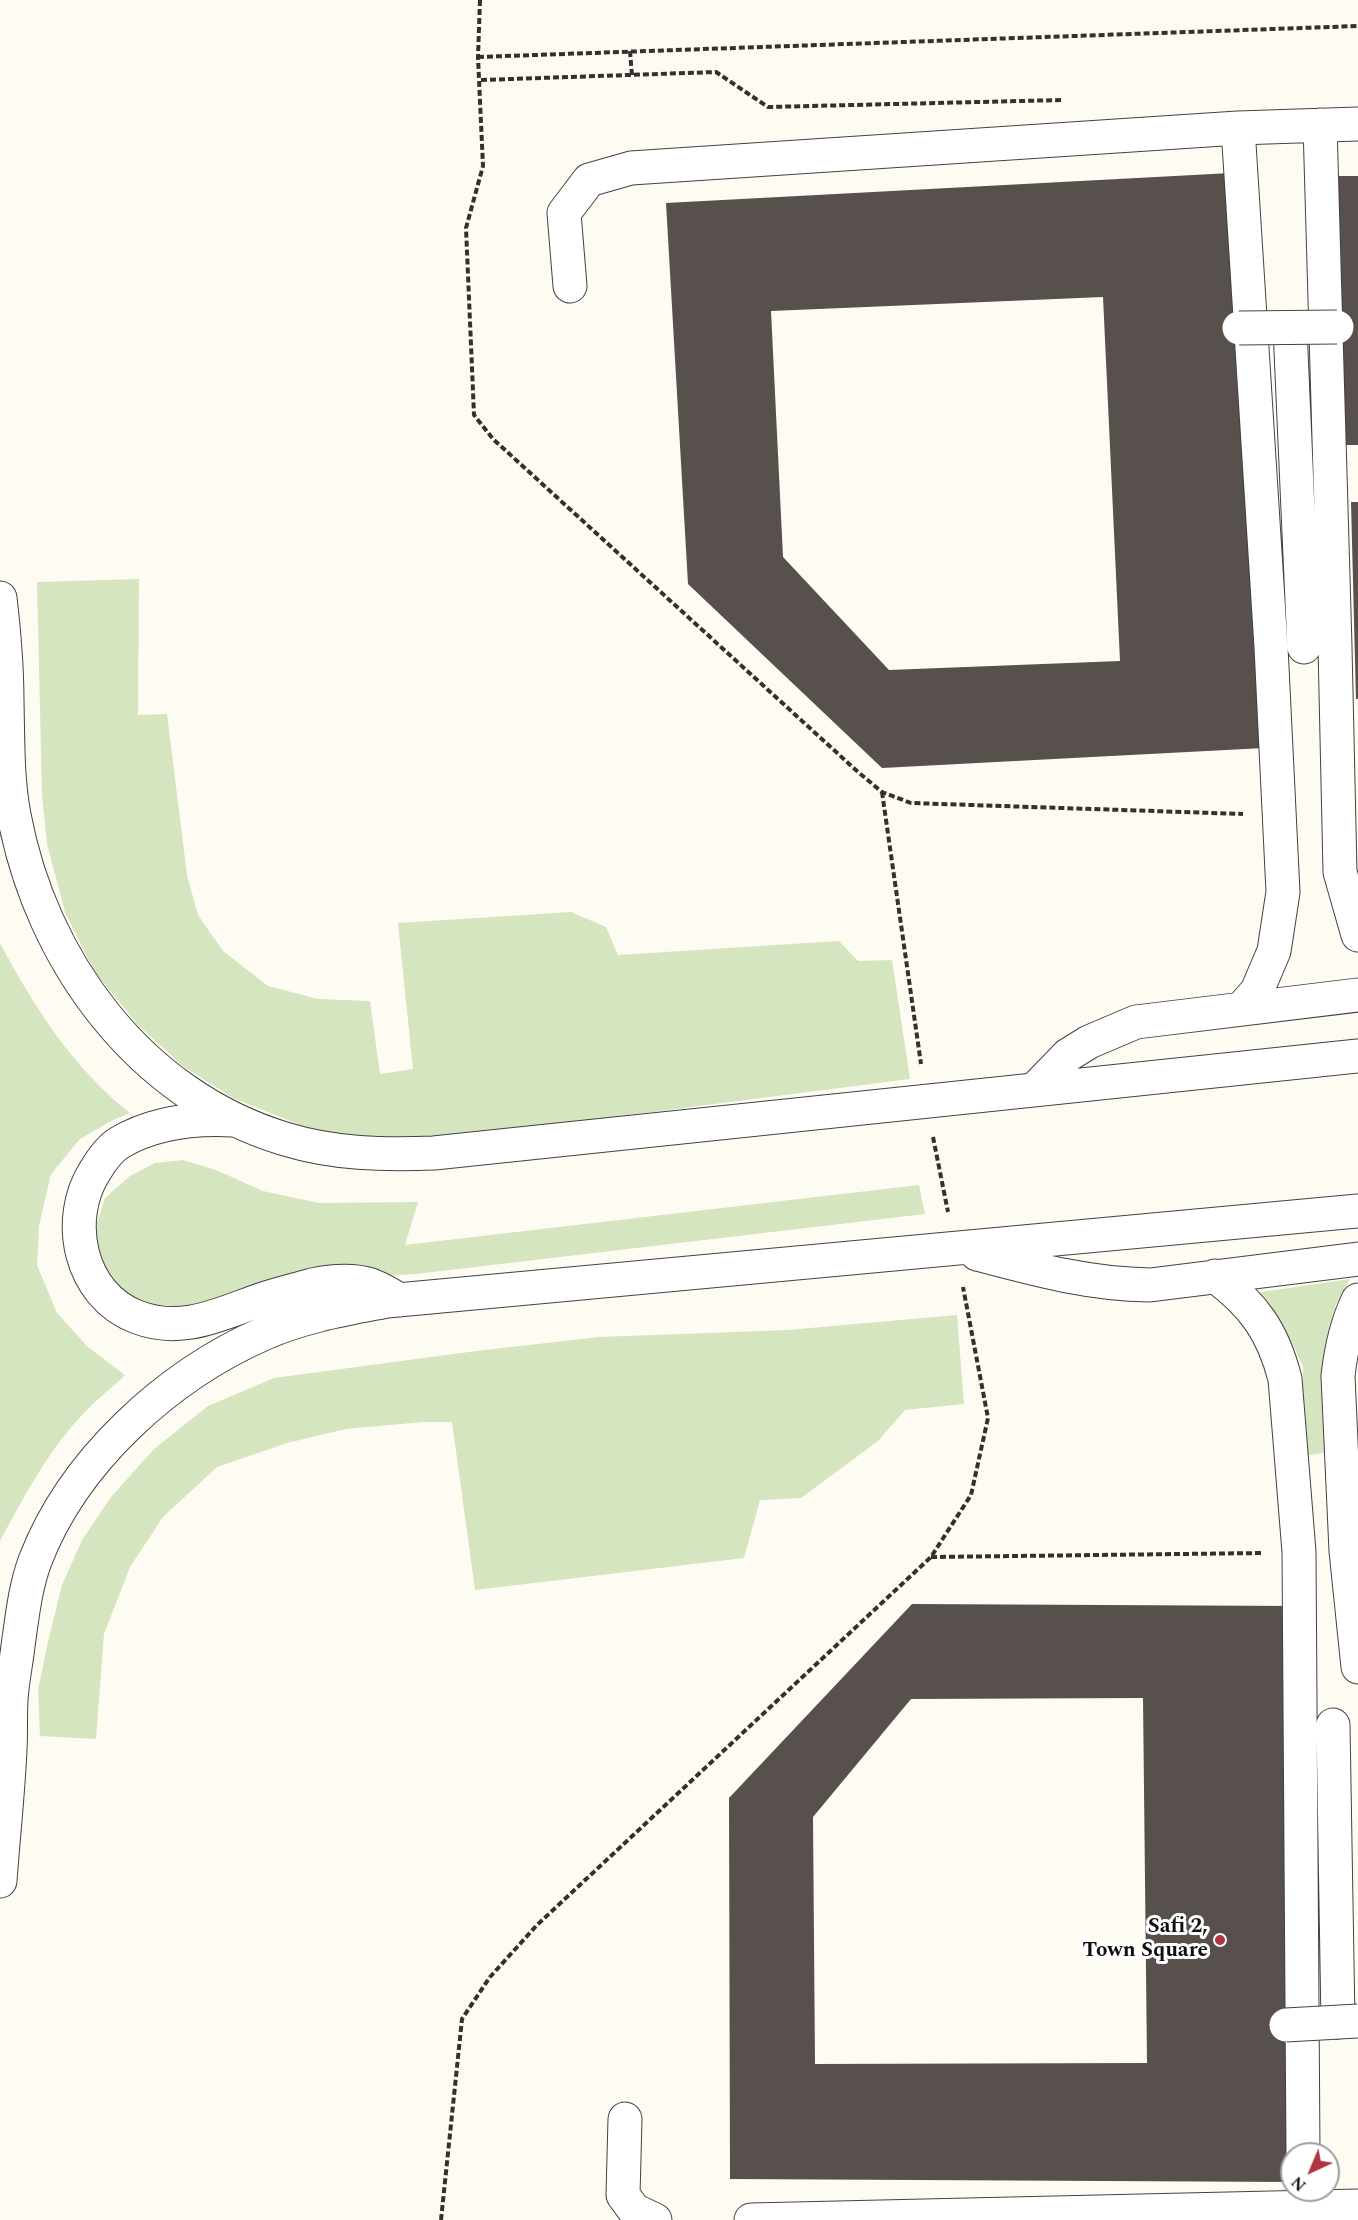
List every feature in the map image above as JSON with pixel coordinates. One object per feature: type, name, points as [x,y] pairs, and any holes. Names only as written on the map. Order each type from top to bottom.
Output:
[{"type":"street","points":[[570,286],[564,213],[589,180],[631,168],[1238,128],[1358,124]]},
{"type":"street","points":[[1320,125],[1320,647]]},
{"type":"street","points":[[1238,128],[1271,647],[1283,892],[1274,951],[1257,991],[1242,1008]]},
{"type":"street","points":[[1239,328],[1336,327]]},
{"type":"street","points":[[1290,328],[1340,872],[1358,935]]},
{"type":"street","points":[[0,598],[8,699],[8,769],[13,813],[36,898],[54,938],[76,976],[131,1046],[172,1081],[200,1100],[238,1121],[285,1139],[334,1150],[383,1155],[434,1153],[1358,1056]]},
{"type":"street","points":[[1271,647],[1320,647]]},
{"type":"street","points":[[1034,1090],[1068,1056],[1089,1042],[1136,1022],[1358,995]]},
{"type":"street","points":[[238,1121],[207,1119],[176,1122],[146,1131],[117,1144],[102,1160],[89,1180],[78,1224],[81,1247],[88,1269],[99,1289],[115,1305],[135,1317],[157,1323],[180,1325],[203,1321],[290,1291],[337,1281],[370,1285],[399,1300]]},
{"type":"street","points":[[0,1881],[10,1750],[11,1700],[24,1605],[35,1562],[56,1519],[81,1479],[111,1442],[145,1408],[182,1378],[222,1353],[266,1332],[310,1316],[399,1300],[1358,1211]]},
{"type":"street","points":[[955,1248],[1090,1282],[1150,1285],[1358,1259]]},
{"type":"street","points":[[1215,1276],[1236,1291],[1254,1310],[1268,1331],[1279,1354],[1286,1388],[1299,1552],[1303,2142]]},
{"type":"street","points":[[1358,1300],[1348,1322],[1341,1348],[1338,1376],[1346,1551],[1358,1667]]},
{"type":"street","points":[[1286,2025],[1348,2021],[1346,1724],[1300,1726]]},
{"type":"street","points":[[626,2119],[623,2195],[634,2210],[655,2220]]},
{"type":"street","points":[[751,2220],[1280,2199]]},
{"type":"street","points":[[1330,2202],[1358,2206]]},
{"type":"path","points":[[480,0],[478,57],[481,80],[483,166],[466,228],[474,415],[502,447],[882,792],[911,803],[1279,815]]},
{"type":"path","points":[[478,57],[1358,26]]},
{"type":"path","points":[[630,51],[632,76]]},
{"type":"path","points":[[481,80],[716,72],[768,107],[1075,99]]},
{"type":"path","points":[[441,2220],[462,2019],[490,1977],[537,1925],[931,1557],[971,1495],[988,1418],[926,1101],[882,792]]},
{"type":"path","points":[[931,1557],[1299,1552]]},
{"type":"green space","points":[[139,579],[138,715],[167,714],[187,875],[198,915],[223,951],[268,986],[318,999],[370,1001],[380,1074],[413,1069],[398,923],[571,912],[606,927],[618,955],[839,941],[858,961],[892,960],[910,1079],[433,1140],[376,1141],[305,1127],[233,1098],[184,1067],[138,1025],[94,971],[65,912],[47,844],[42,795],[37,582]]},
{"type":"green space","points":[[0,943],[56,1035],[90,1076],[130,1113],[80,1139],[51,1174],[39,1226],[37,1265],[57,1313],[88,1347],[125,1375],[92,1405],[61,1440],[39,1472],[0,1541]]},
{"type":"green space","points":[[183,1160],[216,1170],[263,1191],[319,1203],[418,1202],[405,1245],[919,1185],[925,1214],[416,1274],[319,1280],[161,1317],[114,1286],[97,1258],[96,1226],[105,1198],[130,1176],[155,1163]]},
{"type":"green space","points":[[1350,1279],[1336,1304],[1328,1338],[1329,1452],[1303,1456],[1303,1367],[1293,1345],[1255,1293]]},
{"type":"green space","points":[[957,1315],[964,1404],[905,1410],[878,1441],[801,1498],[760,1500],[744,1558],[475,1590],[452,1422],[423,1422],[346,1429],[287,1443],[217,1467],[163,1517],[130,1567],[104,1634],[96,1739],[40,1736],[38,1690],[48,1642],[62,1585],[82,1540],[111,1497],[154,1449],[208,1406],[274,1378],[476,1351],[599,1337],[788,1330]]},
{"type":"building","points":[[1231,173],[1264,748],[882,768],[688,584],[666,203]],"holes":[[[1103,297],[1120,661],[889,670],[783,557],[771,311]]]},
{"type":"building","points":[[1334,176],[1358,176],[1358,445],[1342,445]]},
{"type":"building","points":[[1351,502],[1358,502],[1358,699],[1356,699]]},
{"type":"building","name":"Safi 2, Town Square","points":[[912,1604],[1295,1606],[1292,2142],[1280,2142],[1280,2182],[730,2179],[729,1798]],"holes":[[[1143,1698],[1147,2063],[815,2064],[813,1817],[911,1699]]]},
{"type":"place","name":"Safi 2, Town Square","points":[[1220,1940]]}]
